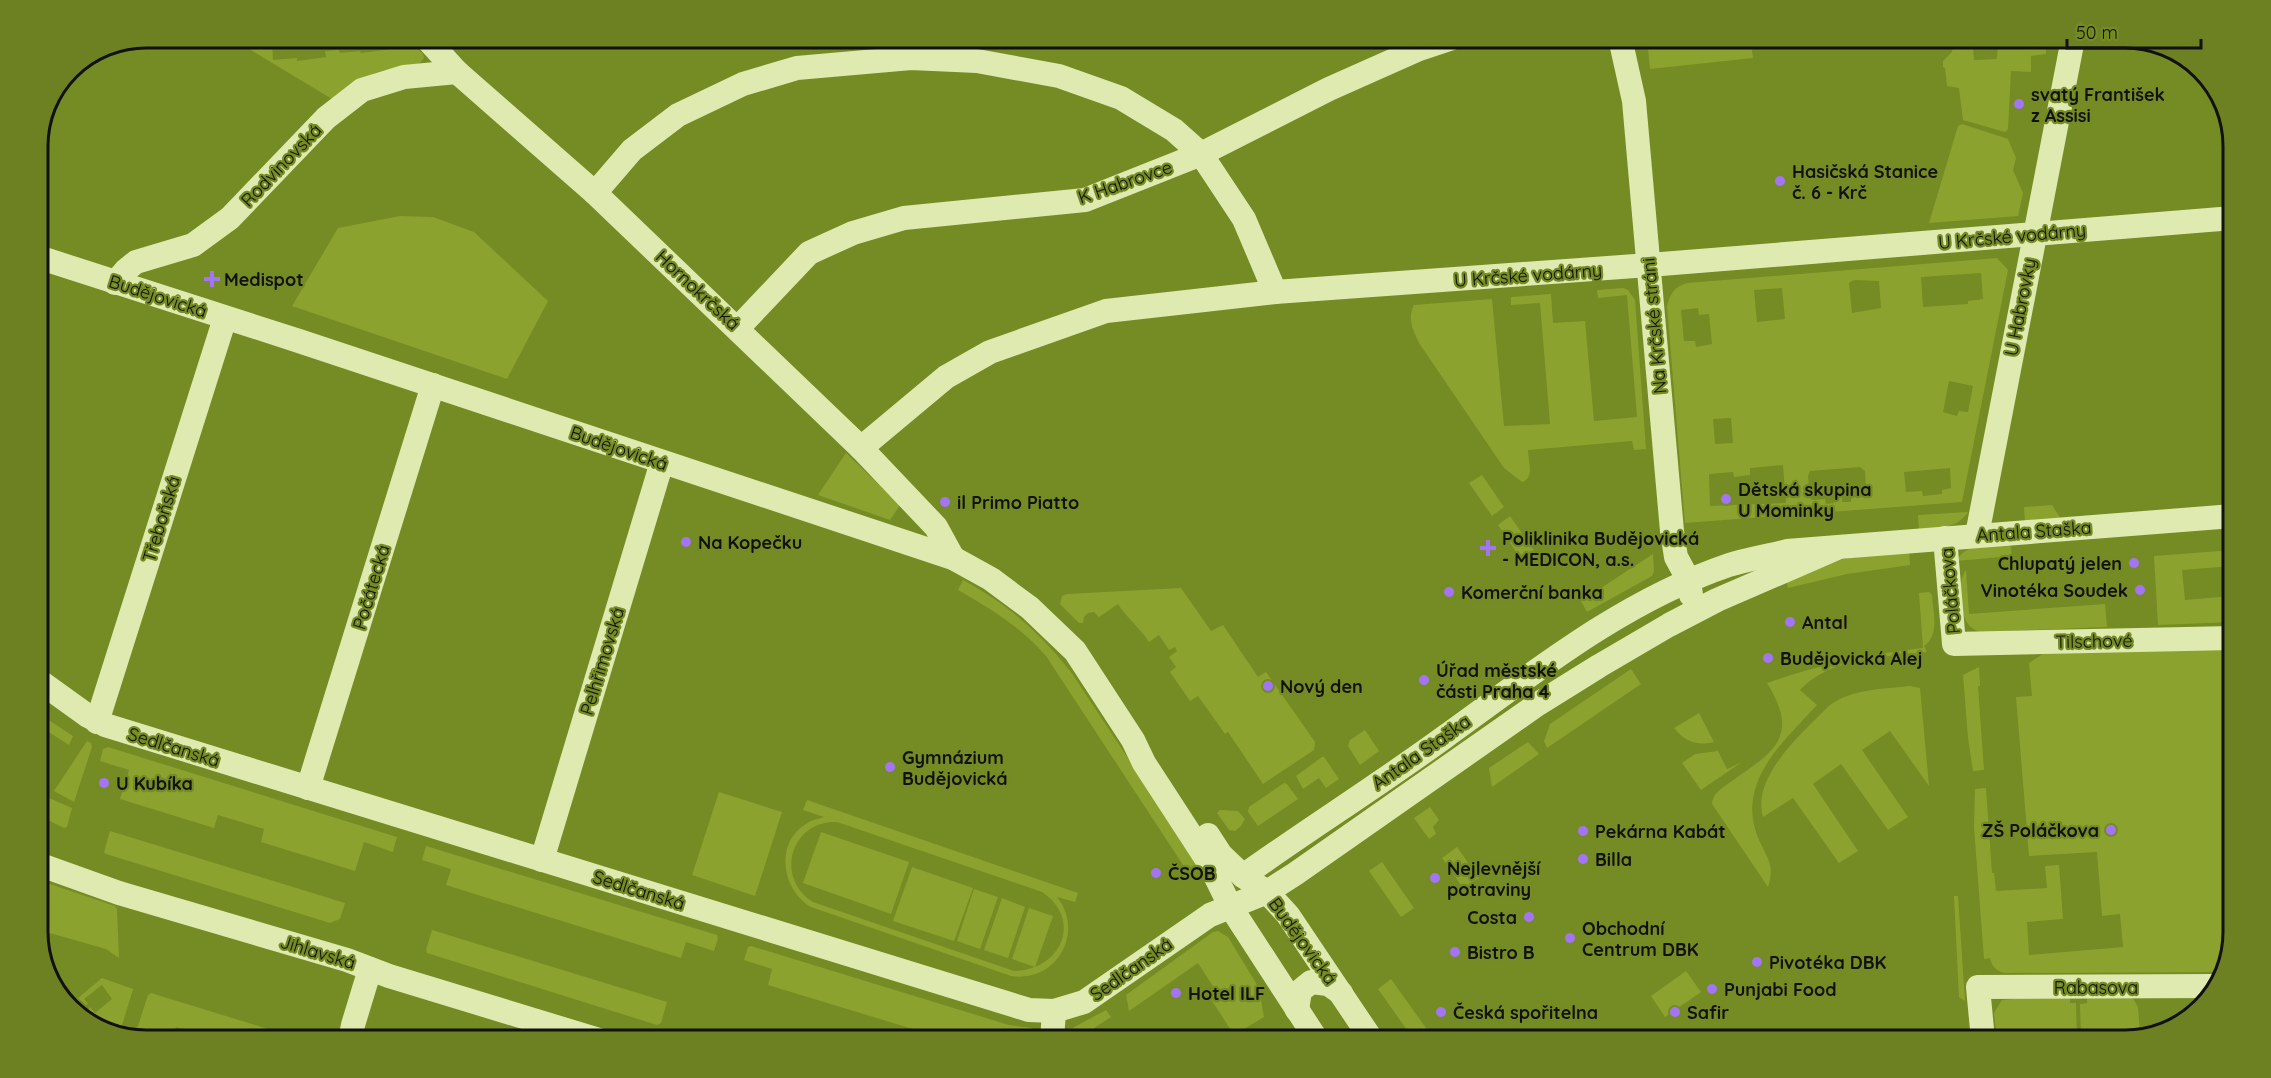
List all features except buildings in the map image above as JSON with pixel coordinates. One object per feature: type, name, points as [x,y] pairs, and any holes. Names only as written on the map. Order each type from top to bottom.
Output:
[{"type":"street","name":"Hornokrčská","points":[[435,48],[457,72],[595,193],[861,448],[936,527],[953,558]]},
{"type":"street","name":"K Habrovce","points":[[738,328],[808,253],[854,233],[904,218],[1085,200],[1201,154],[1329,89],[1422,48]]},
{"type":"street","name":"Na Krčské stráni","points":[[1622,48],[1634,101],[1672,531],[1676,557],[1689,581],[1693,613]]},
{"type":"street","name":"U Habrovky","points":[[1977,535],[2071,48]]},
{"type":"street","points":[[595,193],[632,150],[678,115],[743,84],[797,68],[911,58],[977,61],[1059,76],[1121,98],[1174,130],[1201,154],[1244,219],[1275,292]]},
{"type":"street","name":"Rodvinovská","points":[[115,283],[136,262],[193,245],[230,218],[326,118],[362,90],[404,77],[457,72]]},
{"type":"street","name":"U Krčské vodárny","points":[[861,448],[946,377],[990,352],[1106,311],[1275,292],[1649,265],[2223,219]]},
{"type":"street","name":"Budějovická","points":[[48,260],[433,385],[953,558],[992,579],[1030,608],[1075,651],[1209,863],[1230,906],[1310,1030]]},
{"type":"street","name":"Třeboňská","points":[[98,722],[225,318]]},
{"type":"street","name":"Počátecká","points":[[308,788],[433,385]]},
{"type":"street","name":"Pelhřimovská","points":[[542,860],[662,462]]},
{"type":"street","name":"Antala Staška","points":[[1243,876],[1591,633],[1653,597],[1730,565],[1787,551],[2223,517]]},
{"type":"street","name":"Poláčkova","points":[[1945,538],[1954,644]]},
{"type":"street","name":"Antala Staška","points":[[1230,906],[1267,892],[1538,704],[1599,666],[1693,613],[1835,549]]},
{"type":"street","name":"Tilschové","points":[[1954,644],[2223,638]]},
{"type":"street","name":"Sedlčanská","points":[[48,687],[98,722],[1029,1010],[1054,1011],[1084,1002],[1210,915],[1230,906]]},
{"type":"street","name":"Budějovická","points":[[1133,740],[1156,757],[1221,855],[1243,876],[1267,892],[1288,915],[1365,1030]]},
{"type":"street","name":"Jihlavská","points":[[48,868],[108,890],[346,960],[563,1030]]},
{"type":"street","points":[[1230,906],[1243,876]]},
{"type":"street","points":[[352,1030],[370,969]]},
{"type":"street","points":[[1297,1010],[1300,991],[1311,982],[1328,984],[1341,993]]},
{"type":"street","name":"Rabasova","points":[[1982,1030],[1978,987],[2207,986]]},
{"type":"street","points":[[1053,1030],[1054,1011]]},
{"type":"green space","points":[[248,48],[272,48],[273,60],[297,58],[297,61],[326,57],[325,51],[339,50],[340,53],[360,51],[361,53],[392,48],[417,48],[423,54],[424,58],[418,65],[372,74],[352,84],[332,99]]},
{"type":"green space","points":[[1648,48],[1752,48],[1753,58],[1650,69]]},
{"type":"green space","points":[[1953,48],[1973,48],[1974,60],[1997,59],[1998,48],[2046,48],[2046,54],[2031,56],[2031,72],[2011,71],[2008,129],[2005,132],[1963,120],[1959,88],[1947,86],[1943,67],[1943,61],[1952,52]]},
{"type":"green space","points":[[1962,124],[2008,139],[2016,158],[2013,170],[2023,193],[2018,216],[1929,223],[1958,126]]},
{"type":"green space","points":[[400,216],[433,217],[474,232],[548,301],[507,379],[292,306],[338,228]]},
{"type":"green space","points":[[1997,258],[2008,270],[1962,502],[1685,523],[1667,306],[1673,292],[1687,283]],"holes":[[[1981,273],[1983,299],[1968,301],[1968,304],[1923,307],[1921,277]],[[1854,280],[1879,281],[1881,308],[1852,313],[1849,283]],[[1782,288],[1785,319],[1757,322],[1754,290]],[[1698,308],[1699,315],[1709,314],[1712,344],[1696,347],[1695,341],[1684,341],[1681,310]],[[1949,381],[1973,386],[1968,412],[1959,411],[1957,416],[1943,412]],[[1731,418],[1733,443],[1715,444],[1713,419]],[[1783,465],[1786,503],[1710,506],[1709,474],[1733,472],[1734,477],[1750,475],[1750,468]],[[1860,467],[1865,471],[1866,493],[1864,496],[1851,497],[1851,502],[1842,502],[1842,498],[1834,498],[1834,503],[1826,504],[1825,499],[1810,498],[1808,476],[1810,471]],[[1950,468],[1951,488],[1942,490],[1942,494],[1923,496],[1922,491],[1906,492],[1904,472]]]},
{"type":"green space","points":[[1623,288],[1628,290],[1635,300],[1646,449],[1634,450],[1632,441],[1528,450],[1530,473],[1522,482],[1504,468],[1419,343],[1411,320],[1414,305],[1492,299],[1504,426],[1550,424],[1540,303],[1511,305],[1511,297],[1551,294],[1553,323],[1585,321],[1594,421],[1637,417],[1627,295],[1598,298],[1597,290]]},
{"type":"green space","points":[[846,453],[900,505],[890,520],[818,495]]},
{"type":"green space","points":[[1482,475],[1504,507],[1492,516],[1469,483]]},
{"type":"green space","points":[[2052,505],[2061,519],[2025,522],[2024,507]]},
{"type":"green space","points":[[1968,512],[1964,518],[1953,525],[1919,530],[1918,515]]},
{"type":"green space","points":[[1510,516],[1542,562],[1534,568],[1531,564],[1527,568],[1498,525]]},
{"type":"green space","points":[[2010,542],[2012,556],[1956,561],[1973,547]]},
{"type":"green space","points":[[1909,550],[1910,565],[1847,574],[1788,588],[1787,582],[1843,559]]},
{"type":"green space","points":[[2223,551],[2223,567],[2182,570],[2185,600],[2223,597],[2223,622],[2158,625],[2154,556]]},
{"type":"green space","points":[[1653,554],[1652,576],[1587,612],[1581,601]]},
{"type":"green space","points":[[1966,570],[1969,614],[2105,604],[2107,627],[1980,632],[1969,625],[1963,612],[1960,589]]},
{"type":"green space","points":[[963,580],[995,599],[1022,620],[1071,672],[1198,864],[1187,871],[1046,656],[1016,627],[958,590]]},
{"type":"green space","points":[[1181,588],[1211,631],[1223,625],[1258,677],[1266,672],[1315,742],[1314,750],[1263,784],[1228,732],[1225,734],[1198,696],[1190,701],[1170,672],[1176,667],[1169,657],[1177,651],[1175,647],[1169,650],[1159,635],[1149,642],[1118,604],[1099,617],[1094,612],[1088,613],[1083,623],[1079,623],[1060,604],[1062,596],[1067,594]]},
{"type":"green space","points":[[1929,592],[1932,595],[1934,630],[1924,646],[1927,652],[1849,663],[1823,673],[1800,690],[1817,705],[1767,763],[1758,780],[1753,797],[1752,815],[1771,872],[1768,887],[1712,804],[1718,792],[1769,752],[1782,731],[1782,717],[1767,683],[1844,661],[1923,648],[1919,593]]},
{"type":"green space","name":"ZŠ Poláčkova","points":[[2223,643],[2223,932],[2221,951],[2214,972],[2005,973],[1993,966],[1990,958],[1984,959],[1974,827],[1975,789],[1986,788],[1992,873],[1994,873],[1996,891],[2047,888],[2045,866],[2059,865],[2063,919],[2027,922],[2029,955],[2123,947],[2120,914],[2102,916],[2097,852],[2029,856],[2016,697],[2032,696],[2029,663],[2049,650]]},
{"type":"green space","points":[[1979,667],[1980,686],[1978,686],[1984,770],[1973,771],[1963,675]]},
{"type":"green space","points":[[1631,669],[1641,684],[1547,748],[1544,741],[1550,724]]},
{"type":"green space","points":[[1910,686],[1920,688],[1929,786],[1890,731],[1862,750],[1908,817],[1888,830],[1841,764],[1813,784],[1858,851],[1839,863],[1793,798],[1763,817],[1761,801],[1772,770],[1794,741],[1830,705],[1858,693]]},
{"type":"green space","points":[[1699,713],[1714,742],[1692,742],[1682,737],[1674,728]]},
{"type":"green space","points":[[48,720],[73,736],[69,745],[48,732]]},
{"type":"green space","points":[[1365,730],[1379,751],[1360,765],[1348,746],[1350,740]]},
{"type":"green space","points":[[87,741],[92,747],[74,802],[54,791]]},
{"type":"green space","points":[[1528,742],[1539,754],[1492,787],[1489,768]]},
{"type":"green space","points":[[108,747],[397,837],[393,852],[364,842],[355,871],[261,842],[264,829],[218,815],[214,828],[120,799],[129,770],[100,761],[103,749]]},
{"type":"green space","points":[[1718,751],[1727,769],[1742,762],[1701,790],[1682,763],[1695,754]]},
{"type":"green space","points":[[1322,757],[1339,779],[1326,788],[1319,778],[1303,789],[1296,776]]},
{"type":"green space","points":[[1284,783],[1298,799],[1258,826],[1248,812],[1249,807]]},
{"type":"green space","points":[[719,792],[782,812],[755,896],[692,875]]},
{"type":"green space","points":[[48,800],[72,808],[67,827],[64,828],[48,820]]},
{"type":"green space","points":[[807,800],[1078,893],[1075,902],[1057,897],[1065,911],[1068,925],[1067,939],[1062,952],[1042,972],[1027,976],[1011,976],[811,907],[793,890],[786,866],[789,843],[796,832],[808,823],[824,817],[803,810]],"holes":[[[837,822],[1042,892],[1055,903],[1062,916],[1064,929],[1061,941],[1055,953],[1044,962],[1031,968],[1014,971],[813,902],[801,892],[794,879],[791,866],[793,852],[799,840],[808,830],[821,824]]]},
{"type":"green space","points":[[1430,807],[1439,820],[1433,827],[1436,834],[1429,839],[1414,818]]},
{"type":"green space","points":[[1220,810],[1238,811],[1245,819],[1235,831],[1229,830],[1217,813]]},
{"type":"green space","points":[[110,831],[345,903],[340,919],[330,923],[106,854],[104,852]]},
{"type":"green space","points":[[821,832],[909,862],[891,914],[803,883]]},
{"type":"green space","points":[[426,846],[717,935],[714,951],[686,942],[681,958],[446,885],[451,869],[422,860]]},
{"type":"green space","points":[[1457,847],[1479,878],[1463,888],[1442,858]]},
{"type":"green space","points":[[1382,862],[1414,908],[1401,917],[1369,871]]},
{"type":"green space","points":[[912,867],[973,888],[954,941],[893,921]]},
{"type":"green space","points":[[48,883],[115,906],[119,958],[106,949],[48,933]]},
{"type":"green space","points":[[974,889],[998,897],[980,949],[957,941]]},
{"type":"green space","points":[[1954,896],[1958,896],[1965,1001],[1959,997]]},
{"type":"green space","points":[[1002,898],[1025,907],[1008,958],[984,950]]},
{"type":"green space","points":[[1029,908],[1053,916],[1035,967],[1012,959]]},
{"type":"green space","points":[[432,930],[667,1002],[661,1023],[657,1025],[427,953]]},
{"type":"green space","points":[[1218,931],[1228,937],[1259,988],[1264,1017],[1242,1030],[1231,1030],[1207,993],[1214,988],[1198,963],[1129,1011],[1126,995],[1213,932]]},
{"type":"green space","points":[[751,946],[1009,1025],[1032,1028],[1032,1030],[916,1030],[768,985],[772,969],[744,960],[748,947]]},
{"type":"green space","points":[[1686,971],[1701,992],[1665,1017],[1651,996]]},
{"type":"green space","points":[[102,978],[133,989],[122,1026],[109,1023],[90,1013],[90,1007],[95,1013],[112,999],[102,985],[84,999],[88,1004],[86,1005],[78,998]]},
{"type":"green space","points":[[1391,979],[1427,1030],[1407,1030],[1378,989]]},
{"type":"green space","points":[[151,993],[271,1030],[186,1030],[176,1027],[175,1030],[137,1029],[148,995]]},
{"type":"green space","points":[[2070,993],[2070,1003],[2076,1003],[2077,1030],[1996,1030],[1994,1013],[2002,1000]]},
{"type":"green space","points":[[2087,993],[2131,995],[2138,1007],[2140,1029],[2081,1030],[2080,1004],[2087,1003]]},
{"type":"green space","points":[[1106,1010],[1111,1017],[1091,1030],[1069,1030]]},
{"type":"place","name":"svatý František z Assisi","points":[[2019,104]]},
{"type":"place","name":"Hasičská Stanice č. 6 - Krč","points":[[1780,181]]},
{"type":"place","name":"Medispot","points":[[212,279]]},
{"type":"place","name":"Dětská skupina U Mominky","points":[[1726,499]]},
{"type":"place","name":"il Primo Piatto","points":[[945,502]]},
{"type":"place","name":"Na Kopečku","points":[[686,542]]},
{"type":"place","name":"Poliklinika Budějovická - MEDICON, a.s.","points":[[1488,548]]},
{"type":"place","name":"Chlupatý jelen","points":[[2134,563]]},
{"type":"place","name":"Vinotéka Soudek","points":[[2140,590]]},
{"type":"place","name":"Komerční banka","points":[[1449,592]]},
{"type":"place","name":"Antal","points":[[1790,622]]},
{"type":"place","name":"Budějovická Alej","points":[[1768,658]]},
{"type":"place","name":"Úřad městské části Praha 4","points":[[1424,680]]},
{"type":"place","name":"Nový den","points":[[1268,686]]},
{"type":"place","name":"Gymnázium Budějovická","points":[[890,767]]},
{"type":"place","name":"U Kubíka","points":[[104,783]]},
{"type":"place","name":"ZŠ Poláčkova","points":[[2111,830]]},
{"type":"place","name":"Pekárna Kabát","points":[[1583,831]]},
{"type":"place","name":"Billa","points":[[1583,859]]},
{"type":"place","name":"ČSOB","points":[[1156,873]]},
{"type":"place","name":"Nejlevnější potraviny","points":[[1435,878]]},
{"type":"place","name":"Costa","points":[[1529,917]]},
{"type":"place","name":"Obchodní Centrum DBK","points":[[1570,938]]},
{"type":"place","name":"Bistro B","points":[[1455,952]]},
{"type":"place","name":"Pivotéka DBK","points":[[1757,962]]},
{"type":"place","name":"Punjabi Food","points":[[1712,989]]},
{"type":"place","name":"Hotel ILF","points":[[1176,993]]},
{"type":"place","name":"Česká spořitelna","points":[[1441,1012]]},
{"type":"place","name":"Safir","points":[[1675,1012]]}]
